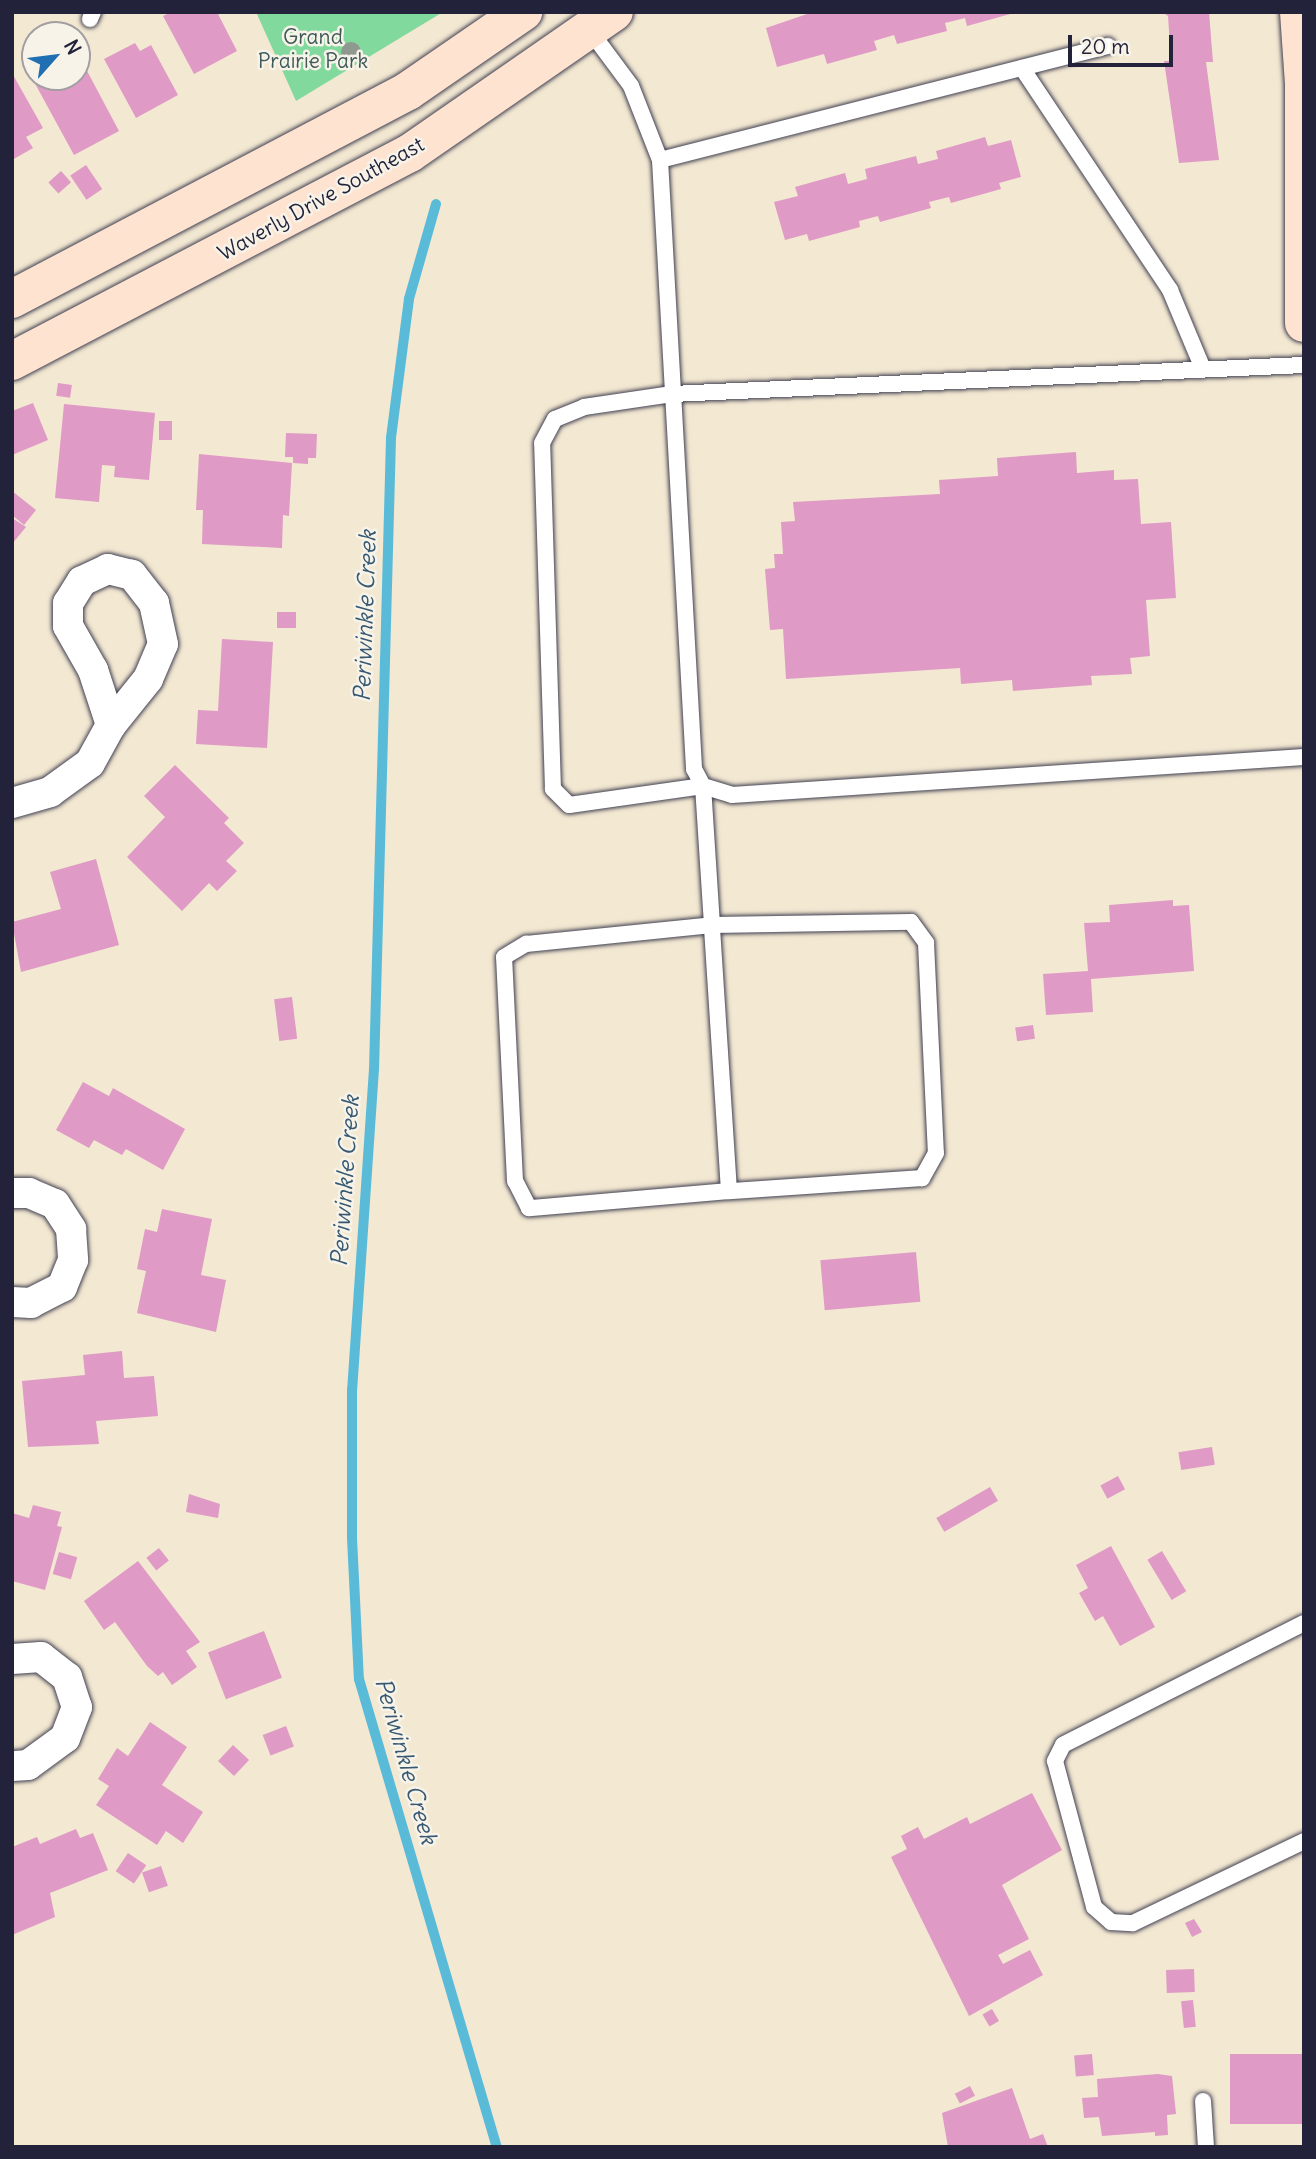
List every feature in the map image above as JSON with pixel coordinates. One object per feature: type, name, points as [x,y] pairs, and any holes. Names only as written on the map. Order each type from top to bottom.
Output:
[{"type":"main road","points":[[12,299],[408,91],[523,12]]},
{"type":"main road","points":[[1299,12],[1304,84],[1304,323]]},
{"type":"main road","name":"Waverly Drive Southeast","points":[[12,361],[410,153],[494,99],[601,20]]},
{"type":"street","points":[[12,803],[50,792],[90,763],[111,725],[148,679],[163,644],[154,603],[132,575],[108,569],[82,581],[68,603],[68,626],[93,670],[111,725]]},
{"type":"street","points":[[12,1193],[29,1194],[55,1205],[71,1229],[73,1260],[62,1287],[31,1303],[12,1302]]},
{"type":"street","points":[[12,1659],[41,1657],[67,1677],[77,1707],[65,1738],[28,1765],[12,1766]]},
{"type":"lane","points":[[601,20],[660,160],[694,769],[703,786],[729,1191]]},
{"type":"lane","points":[[660,160],[1108,46]]},
{"type":"lane","points":[[1022,68],[1170,290],[1203,369]]},
{"type":"lane","points":[[1304,365],[672,394],[584,407],[555,419],[542,443],[553,789],[569,805],[703,786],[732,796],[1304,757]]},
{"type":"lane","points":[[911,922],[926,943],[936,1153],[922,1178],[729,1191],[529,1208],[515,1181],[504,957],[526,944],[712,925],[911,922]]},
{"type":"lane","points":[[1304,1623],[1063,1745],[1055,1762],[1094,1907],[1111,1922],[1133,1923],[1304,1841]]},
{"type":"lane","points":[[1203,2101],[1206,2147]]},
{"type":"green space","name":"Grand Prairie Park","points":[[256,12],[443,12],[296,101]]},
{"type":"building","points":[[171,12],[217,12],[237,51],[194,74],[163,16]]},
{"type":"building","points":[[813,12],[1014,13],[967,26],[965,18],[945,23],[947,31],[897,44],[894,35],[874,41],[877,50],[827,64],[824,54],[777,67],[766,28]]},
{"type":"building","points":[[1162,12],[1209,12],[1213,62],[1206,62],[1219,160],[1179,163],[1164,61],[1171,61],[1168,16]]},
{"type":"building","points":[[135,43],[140,51],[151,45],[178,95],[136,118],[104,59]]},
{"type":"building","points":[[12,73],[43,128],[26,137],[33,148],[12,160]]},
{"type":"building","points":[[91,78],[119,131],[74,155],[39,91],[91,91]]},
{"type":"building","points":[[985,137],[988,146],[1011,140],[1021,177],[999,183],[1001,189],[951,203],[949,197],[929,202],[931,208],[880,222],[878,216],[859,221],[860,227],[809,241],[807,234],[785,240],[774,202],[798,196],[795,187],[845,173],[848,184],[867,179],[865,169],[916,156],[918,164],[938,159],[936,151]]},
{"type":"building","points":[[86,165],[102,189],[86,200],[70,176]]},
{"type":"building","points":[[61,171],[71,182],[58,194],[48,182]]},
{"type":"building","points":[[58,383],[72,385],[70,398],[56,396]]},
{"type":"building","points":[[33,403],[48,440],[12,455],[12,411]]},
{"type":"building","points":[[64,404],[155,413],[149,480],[114,477],[115,466],[102,465],[99,502],[55,498]]},
{"type":"building","points":[[159,421],[172,421],[172,440],[159,440]]},
{"type":"building","points":[[286,433],[317,434],[316,458],[308,458],[308,464],[293,463],[293,457],[285,457]]},
{"type":"building","points":[[1076,452],[1077,473],[1114,470],[1114,480],[1138,479],[1141,524],[1171,522],[1176,598],[1146,600],[1150,656],[1130,658],[1132,674],[1091,676],[1092,685],[1013,691],[1012,680],[961,684],[960,668],[786,679],[783,629],[770,630],[765,569],[775,568],[774,554],[783,554],[781,522],[795,521],[793,502],[940,494],[939,480],[998,476],[997,458]]},
{"type":"building","points":[[199,454],[292,463],[289,516],[283,515],[282,548],[202,544],[203,510],[196,510]]},
{"type":"building","points":[[12,491],[36,510],[24,525],[12,515]]},
{"type":"building","points":[[12,518],[26,527],[12,544]]},
{"type":"building","points":[[277,612],[296,612],[296,628],[277,628]]},
{"type":"building","points":[[222,639],[273,642],[267,748],[196,744],[198,710],[218,711]]},
{"type":"building","points":[[175,765],[229,818],[224,823],[244,843],[226,861],[237,871],[217,891],[209,883],[182,911],[127,857],[165,817],[144,796]]},
{"type":"building","points":[[96,859],[119,945],[21,972],[12,922],[61,909],[50,872]]},
{"type":"building","points":[[1173,900],[1173,906],[1189,905],[1194,971],[1091,979],[1093,1012],[1046,1015],[1043,974],[1088,971],[1084,923],[1110,922],[1109,905]]},
{"type":"building","points":[[292,997],[297,1039],[279,1041],[274,999]]},
{"type":"building","points":[[1033,1025],[1035,1039],[1017,1041],[1015,1028]]},
{"type":"building","points":[[83,1082],[109,1096],[113,1088],[185,1129],[163,1170],[126,1149],[122,1155],[94,1140],[89,1148],[56,1130]]},
{"type":"building","points":[[162,1209],[212,1219],[201,1275],[226,1280],[216,1332],[137,1313],[146,1271],[137,1269],[145,1229],[157,1232]]},
{"type":"building","points":[[916,1252],[920,1302],[825,1310],[820,1260]]},
{"type":"building","points":[[122,1351],[124,1378],[154,1376],[158,1416],[96,1421],[99,1444],[28,1447],[22,1381],[85,1375],[83,1355]]},
{"type":"building","points":[[1212,1447],[1215,1465],[1181,1470],[1178,1452]]},
{"type":"building","points":[[1118,1476],[1125,1489],[1107,1499],[1100,1485]]},
{"type":"building","points":[[990,1487],[998,1501],[944,1532],[936,1518]]},
{"type":"building","points":[[189,1494],[220,1504],[218,1518],[186,1512]]},
{"type":"building","points":[[33,1505],[61,1512],[57,1526],[62,1527],[45,1590],[12,1581],[12,1513],[29,1518]]},
{"type":"building","points":[[1111,1546],[1155,1627],[1120,1646],[1103,1616],[1095,1621],[1079,1593],[1088,1588],[1076,1565]]},
{"type":"building","points":[[159,1548],[169,1561],[156,1570],[146,1558]]},
{"type":"building","points":[[1162,1551],[1186,1591],[1172,1600],[1147,1560]]},
{"type":"building","points":[[59,1552],[77,1557],[71,1579],[53,1574]]},
{"type":"building","points":[[138,1561],[200,1642],[186,1651],[197,1667],[172,1685],[163,1672],[158,1676],[147,1666],[115,1622],[104,1630],[84,1601]]},
{"type":"building","points":[[264,1631],[282,1678],[226,1699],[208,1653]]},
{"type":"building","points":[[150,1722],[187,1747],[162,1785],[203,1812],[183,1843],[166,1831],[157,1845],[96,1805],[109,1786],[98,1779],[117,1748],[128,1756]]},
{"type":"building","points":[[286,1726],[294,1747],[271,1755],[263,1735]]},
{"type":"building","points":[[233,1745],[249,1760],[234,1776],[218,1761]]},
{"type":"building","points":[[1032,1793],[1062,1850],[1002,1885],[1029,1939],[998,1955],[1003,1964],[1030,1950],[1043,1975],[969,2016],[891,1857],[907,1849],[901,1836],[918,1827],[924,1839],[967,1817],[970,1824]]},
{"type":"building","points":[[76,1829],[80,1838],[93,1833],[108,1870],[50,1893],[55,1917],[12,1935],[12,1847],[37,1837],[40,1844]]},
{"type":"building","points":[[128,1853],[146,1865],[134,1884],[116,1871]]},
{"type":"building","points":[[161,1866],[168,1886],[149,1892],[142,1873]]},
{"type":"building","points":[[1194,1919],[1202,1932],[1192,1937],[1185,1923]]},
{"type":"building","points":[[1194,1969],[1195,1992],[1167,1993],[1166,1970]]},
{"type":"building","points":[[1193,2000],[1196,2027],[1184,2028],[1181,2001]]},
{"type":"building","points":[[992,2009],[999,2021],[989,2027],[982,2015]]},
{"type":"building","points":[[1092,2054],[1094,2075],[1076,2076],[1074,2056]]},
{"type":"building","points":[[1230,2054],[1304,2054],[1304,2124],[1230,2124]]},
{"type":"building","points":[[1158,2074],[1172,2076],[1176,2114],[1167,2115],[1168,2135],[1155,2136],[1155,2132],[1102,2136],[1099,2117],[1084,2118],[1082,2098],[1098,2097],[1097,2079]]},
{"type":"building","points":[[970,2086],[975,2096],[960,2104],[955,2094]]},
{"type":"building","points":[[1012,2088],[1030,2139],[1043,2134],[1048,2147],[948,2147],[942,2113]]},
{"type":"waterway","name":"Periwinkle Creek","points":[[436,204],[409,299],[391,438],[374,1069],[352,1390],[352,1538],[359,1679],[497,2147]]}]
